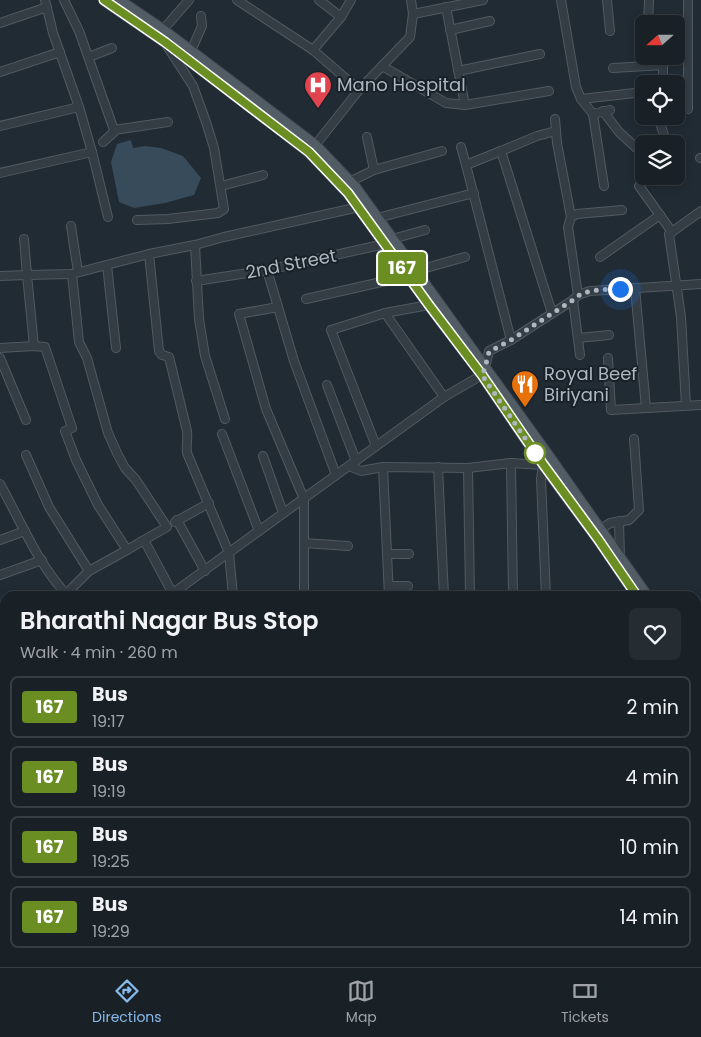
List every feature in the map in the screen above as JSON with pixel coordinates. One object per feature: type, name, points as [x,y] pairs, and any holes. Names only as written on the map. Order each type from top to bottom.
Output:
[{"type":"main road","points":[[104,0],[162,36],[191,51],[312,149],[349,182],[360,195],[377,218],[389,242]]},
{"type":"main road","points":[[119,0],[162,36],[312,149],[389,242],[412,273],[547,461],[634,591]]},
{"type":"main road","points":[[412,273],[429,305],[483,371]]},
{"type":"main road","points":[[547,461],[601,529],[643,591]]},
{"type":"street","points":[[64,0],[79,31],[114,130]]},
{"type":"street","points":[[137,220],[168,219],[224,210],[214,148],[193,86],[162,36],[189,0]]},
{"type":"street","points":[[237,0],[313,50],[359,90]]},
{"type":"street","points":[[319,0],[341,17]]},
{"type":"street","points":[[313,50],[341,17],[351,0]]},
{"type":"street","points":[[312,149],[359,90],[410,37],[413,14],[411,0]]},
{"type":"street","points":[[413,14],[483,0]]},
{"type":"street","points":[[561,0],[576,87],[581,99],[593,114],[604,186]]},
{"type":"street","points":[[607,0],[610,31]]},
{"type":"street","points":[[648,15],[649,0]]},
{"type":"street","points":[[688,0],[688,109]]},
{"type":"street","points":[[0,22],[46,3],[53,33],[79,107],[108,217]]},
{"type":"street","points":[[446,7],[465,105]]},
{"type":"street","points":[[191,51],[202,26],[201,16]]},
{"type":"street","points":[[450,30],[490,21]]},
{"type":"street","points":[[89,57],[112,48]]},
{"type":"street","points":[[0,72],[60,52]]},
{"type":"street","points":[[458,70],[540,54]]},
{"type":"street","points":[[613,68],[663,65],[663,75]]},
{"type":"street","points":[[382,66],[446,103],[465,105],[549,91]]},
{"type":"street","points":[[581,99],[635,93]]},
{"type":"street","points":[[0,126],[79,107]]},
{"type":"street","points":[[593,114],[606,111],[619,132],[635,147]]},
{"type":"street","points":[[554,119],[570,217],[568,227],[580,355]]},
{"type":"street","points":[[103,142],[114,130],[168,122]]},
{"type":"street","points":[[466,165],[537,136],[556,131]]},
{"type":"street","points":[[367,136],[374,170]]},
{"type":"street","points":[[460,147],[474,193],[511,340]]},
{"type":"street","points":[[349,182],[374,170],[442,151]]},
{"type":"street","points":[[501,151],[552,312]]},
{"type":"street","points":[[0,173],[92,152]]},
{"type":"street","points":[[221,186],[263,175]]},
{"type":"street","points":[[640,185],[672,232]]},
{"type":"street","points":[[377,218],[474,193]]},
{"type":"street","points":[[0,276],[75,273],[149,254],[359,207]]},
{"type":"street","points":[[570,217],[577,214],[622,210]]},
{"type":"street","points":[[686,405],[681,317],[669,234],[701,211]]},
{"type":"street","points":[[600,257],[660,215]]},
{"type":"street","points":[[70,226],[80,342],[87,358],[108,433],[116,453],[125,468],[136,480],[167,527]]},
{"type":"street","name":"2nd Street","points":[[196,281],[267,270],[389,242],[426,230]]},
{"type":"street","points":[[24,239],[34,346]]},
{"type":"street","points":[[195,245],[199,320],[205,356],[225,419]]},
{"type":"street","points":[[149,254],[158,351],[162,355],[169,357],[187,431],[187,453],[229,553],[233,591]]},
{"type":"street","points":[[306,299],[412,273],[465,257]]},
{"type":"street","points":[[108,265],[116,348]]},
{"type":"street","points":[[267,270],[294,361],[336,475]]},
{"type":"street","points":[[177,591],[444,397],[483,371],[489,352],[511,340],[576,297],[590,291],[701,284]]},
{"type":"street","points":[[635,288],[646,408]]},
{"type":"street","points":[[376,446],[331,330],[385,313],[429,305]]},
{"type":"street","points":[[278,307],[239,314],[266,409],[304,498],[304,591]]},
{"type":"street","points":[[385,313],[444,397]]},
{"type":"street","points":[[578,338],[609,335]]},
{"type":"street","points":[[0,348],[45,347],[72,428],[65,431],[76,460],[98,504],[127,550]]},
{"type":"street","points":[[0,358],[26,420]]},
{"type":"street","points":[[608,358],[611,410],[701,405]]},
{"type":"street","points":[[327,385],[352,464],[361,471],[384,467],[468,468],[547,461],[541,479],[546,591]]},
{"type":"street","points":[[222,434],[259,531]]},
{"type":"street","points":[[601,529],[610,523],[629,520],[639,510],[634,439]]},
{"type":"street","points":[[26,455],[48,507],[89,571]]},
{"type":"street","points":[[263,456],[283,513]]},
{"type":"street","points":[[511,463],[513,591]]},
{"type":"street","points":[[384,467],[389,591]]},
{"type":"street","points":[[438,467],[444,591]]},
{"type":"street","points":[[468,468],[470,591]]},
{"type":"street","points":[[0,484],[42,560],[63,591]]},
{"type":"street","points":[[70,591],[89,571],[209,503]]},
{"type":"street","points":[[177,520],[205,571]]},
{"type":"street","points":[[619,521],[620,558]]},
{"type":"street","points":[[0,540],[25,530]]},
{"type":"street","points":[[144,540],[169,591]]},
{"type":"street","points":[[304,542],[348,546]]},
{"type":"street","points":[[388,554],[409,554]]},
{"type":"street","points":[[0,576],[42,560]]},
{"type":"street","points":[[389,586],[408,586]]},
{"type":"water","points":[[131,140],[133,148],[145,146],[161,148],[183,156],[201,178],[194,195],[165,203],[134,208],[119,202],[111,162],[117,144]]},
{"type":"bus line","name":"167","points":[[104,0],[165,42],[309,152],[348,193],[482,375],[634,591]]},
{"type":"place","name":"Mano Hospital","points":[[318,109]]},
{"type":"place","name":"Royal Beef Biriyani","points":[[525,408]]},
{"type":"route","points":[[535,453],[482,375],[489,352],[511,340],[578,295],[590,291],[620,289]]}]
